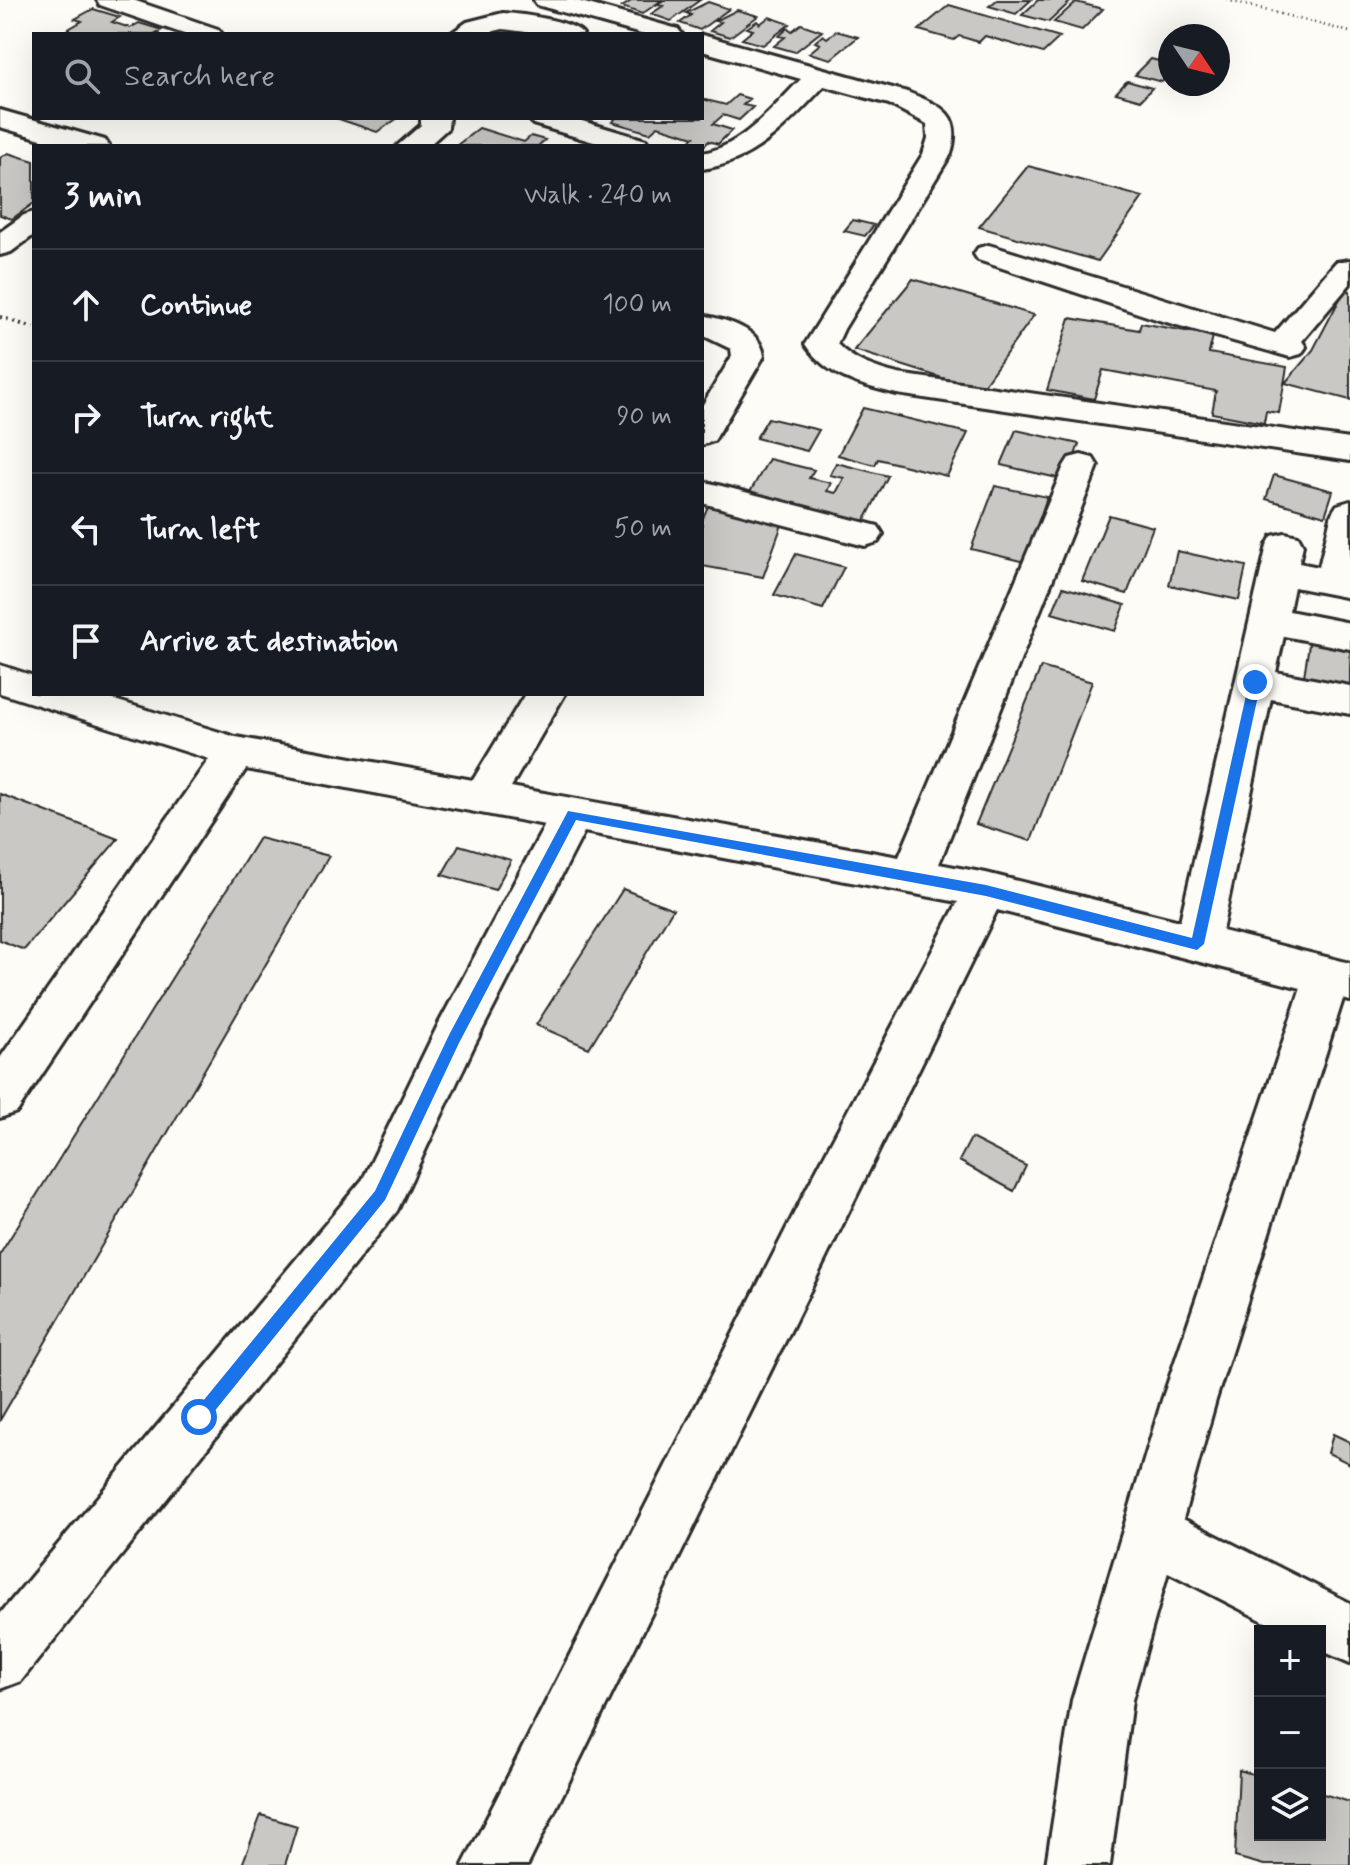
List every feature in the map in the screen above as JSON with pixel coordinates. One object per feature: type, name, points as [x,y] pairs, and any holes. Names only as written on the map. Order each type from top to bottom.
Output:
[{"type":"street","points":[[109,0],[203,32]]},
{"type":"street","points":[[546,0],[662,32]]},
{"type":"street","points":[[466,32],[478,25],[513,19],[562,32]]},
{"type":"street","points":[[704,44],[898,98],[926,110],[940,121],[942,138],[937,154],[828,329],[821,344],[828,357],[897,384],[1350,450]]},
{"type":"street","points":[[704,161],[725,156],[742,147],[819,76]]},
{"type":"street","points":[[768,92],[794,100]]},
{"type":"street","points":[[414,144],[434,128],[435,120]]},
{"type":"street","points":[[550,120],[629,144]]},
{"type":"street","points":[[6,126],[86,144]]},
{"type":"street","points":[[8,253],[32,223]]},
{"type":"street","points":[[989,254],[1170,313],[1290,347],[1286,340],[1347,268],[1350,269]]},
{"type":"street","points":[[704,325],[735,336],[747,346],[748,356],[704,431]]},
{"type":"street","points":[[912,877],[1081,466]]},
{"type":"street","points":[[704,493],[865,534]]},
{"type":"street","points":[[1197,944],[1282,558],[1346,576],[1350,513]]},
{"type":"street","points":[[1269,620],[1350,636]]},
{"type":"street","points":[[0,679],[32,689]]},
{"type":"street","points":[[1255,682],[1350,700]]},
{"type":"street","points":[[54,696],[236,752],[986,890],[1338,980],[1189,1400],[1102,1700],[1078,1865]]},
{"type":"street","points":[[483,798],[544,696]]},
{"type":"street","points":[[0,1097],[236,752]]},
{"type":"street","points":[[0,1660],[380,1195],[454,1039],[572,814]]},
{"type":"street","points":[[495,1865],[825,1204],[986,890]]},
{"type":"street","points":[[1151,1533],[1350,1634]]},
{"type":"path","points":[[1227,0],[1350,32]]},
{"type":"path","points":[[0,317],[32,327]]},
{"type":"building","points":[[633,0],[662,0],[642,14],[622,7]]},
{"type":"building","points":[[664,0],[700,0],[671,21],[651,14],[663,6],[657,5]]},
{"type":"building","points":[[997,0],[1031,0],[1016,14],[989,6]]},
{"type":"building","points":[[1038,0],[1071,1],[1049,22],[1022,15]]},
{"type":"building","points":[[708,2],[729,9],[700,30],[680,23],[691,15],[686,13]]},
{"type":"building","points":[[1076,2],[1103,9],[1082,30],[1054,22]]},
{"type":"building","points":[[949,5],[1060,37],[1043,53],[985,36],[979,42],[959,36],[954,40],[919,30]]},
{"type":"building","points":[[93,9],[120,17],[112,22],[130,28],[139,23],[162,30],[63,32],[82,21],[75,19]]},
{"type":"building","points":[[737,10],[758,16],[730,37],[710,31],[721,22],[715,21]]},
{"type":"building","points":[[769,17],[790,24],[763,45],[742,39],[753,30],[747,28]]},
{"type":"building","points":[[801,24],[822,31],[795,52],[774,46],[785,37],[779,36],[788,28],[792,31]]},
{"type":"building","points":[[836,31],[858,37],[831,59],[809,53],[820,44],[815,42],[823,35],[827,38]]},
{"type":"building","points":[[1151,59],[1158,61],[1158,81],[1135,75]]},
{"type":"building","points":[[1127,81],[1152,88],[1141,100],[1116,93]]},
{"type":"building","points":[[737,95],[750,99],[743,105],[753,107],[739,120],[723,115],[713,124],[732,130],[718,144],[709,141],[704,146],[686,144],[694,137],[658,126],[650,133],[612,122],[704,120],[704,100],[726,105]]},
{"type":"building","points":[[342,120],[395,120],[377,132]]},
{"type":"building","points":[[479,128],[524,142],[531,136],[545,140],[540,144],[459,144]]},
{"type":"building","points":[[8,153],[32,160],[32,204],[12,219],[0,215],[0,158]]},
{"type":"building","points":[[1028,166],[1143,197],[1098,261],[979,227]]},
{"type":"building","points":[[853,220],[874,225],[865,236],[844,231]]},
{"type":"building","points":[[913,279],[1034,315],[980,390],[854,350]]},
{"type":"building","points":[[1345,289],[1350,291],[1350,400],[1285,383],[1313,350]]},
{"type":"building","points":[[1070,318],[1139,330],[1141,323],[1213,336],[1209,353],[1287,367],[1279,413],[1266,411],[1264,423],[1212,413],[1216,391],[1103,370],[1094,399],[1047,390]]},
{"type":"building","points":[[863,408],[968,433],[947,476],[878,459],[875,465],[838,455]]},
{"type":"building","points":[[768,418],[819,430],[807,451],[756,438]]},
{"type":"building","points":[[1016,430],[1079,444],[1066,480],[1001,465]]},
{"type":"building","points":[[769,459],[814,470],[809,478],[831,483],[827,491],[836,493],[844,478],[830,475],[836,463],[888,476],[864,522],[750,492]]},
{"type":"building","points":[[1274,475],[1333,491],[1325,516],[1266,499]]},
{"type":"building","points":[[995,486],[1047,497],[1025,562],[971,549]]},
{"type":"building","points":[[708,506],[784,519],[763,577],[704,566],[704,515]]},
{"type":"building","points":[[1109,515],[1153,527],[1127,594],[1082,581]]},
{"type":"building","points":[[1177,551],[1246,566],[1239,600],[1169,585]]},
{"type":"building","points":[[796,554],[844,567],[823,609],[774,595]]},
{"type":"building","points":[[1063,587],[1125,605],[1115,631],[1052,613]]},
{"type":"building","points":[[1310,638],[1350,647],[1350,686],[1304,676]]},
{"type":"building","points":[[1041,667],[1092,682],[1031,841],[976,824]]},
{"type":"building","points":[[0,794],[118,839],[24,950],[0,940]]},
{"type":"building","points":[[259,838],[329,856],[0,1420],[0,1254]]},
{"type":"building","points":[[459,845],[511,860],[495,890],[442,875]]},
{"type":"building","points":[[623,889],[673,909],[589,1048],[536,1025]]},
{"type":"building","points":[[971,1138],[1026,1166],[1014,1191],[959,1161]]},
{"type":"building","points":[[1333,1434],[1350,1442],[1350,1464],[1328,1453]]},
{"type":"building","points":[[1239,1770],[1254,1774],[1254,1841],[1326,1841],[1326,1795],[1350,1802],[1350,1865],[1264,1865],[1235,1857]]},
{"type":"building","points":[[261,1815],[297,1826],[285,1865],[242,1865]]},
{"type":"route","points":[[199,1417],[380,1195],[454,1039],[572,814],[986,890],[1197,944],[1255,682]]}]
